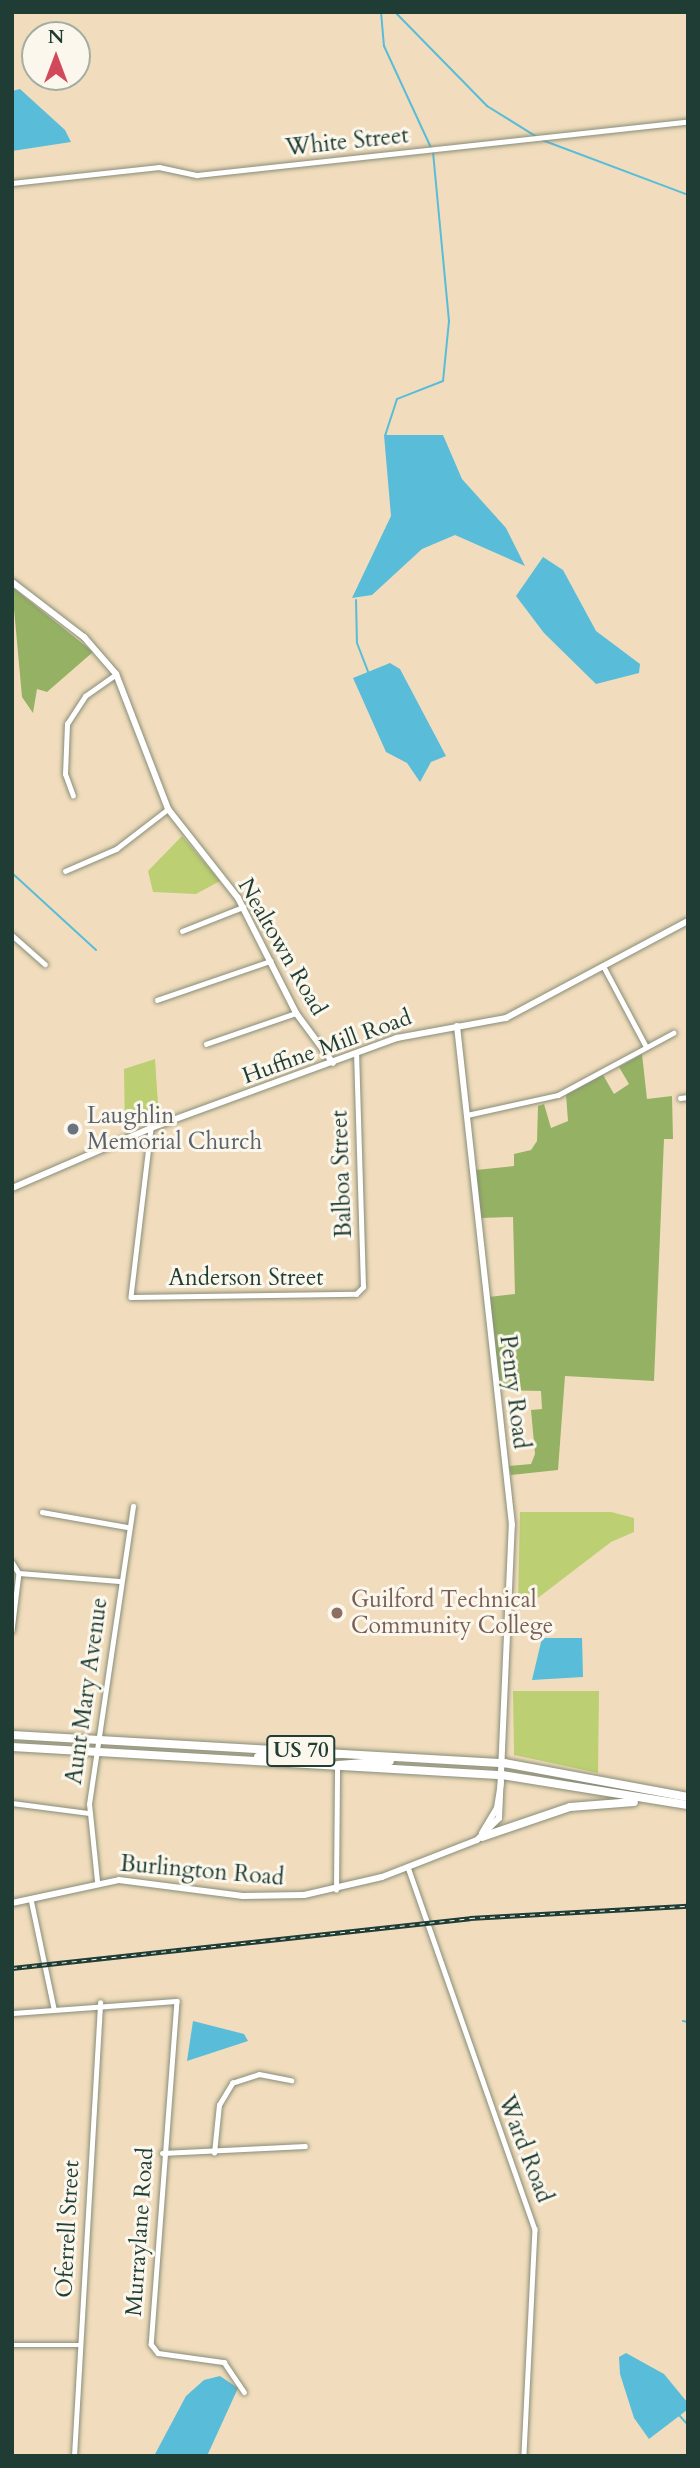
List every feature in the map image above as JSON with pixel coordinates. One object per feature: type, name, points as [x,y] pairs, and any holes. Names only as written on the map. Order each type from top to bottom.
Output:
[{"type":"highway","name":"US 70","points":[[12,1735],[504,1763],[688,1797]]},
{"type":"highway","name":"US 70","points":[[12,1747],[504,1775],[688,1805]]},
{"type":"highway","points":[[245,1760],[341,1752]]},
{"type":"highway","points":[[337,1765],[406,1757]]},
{"type":"highway","points":[[482,1838],[580,1805],[668,1803]]},
{"type":"main road","name":"Nealtown Road","points":[[12,582],[84,638],[116,674],[168,809],[244,907],[296,1013],[333,1063]]},
{"type":"main road","name":"Huffine Mill Road","points":[[12,1188],[151,1128],[356,1055],[457,1026],[522,1012],[688,921]]},
{"type":"main road","name":"Penry Road","points":[[457,1026],[512,1513],[504,1763]]},
{"type":"main road","name":"Burlington Road","points":[[12,1903],[97,1881],[142,1881],[243,1896],[337,1890],[408,1867],[482,1838],[502,1811],[504,1763]]},
{"type":"main road","name":"Burlington Road","points":[[467,1844],[494,1815],[504,1775]]},
{"type":"street","name":"White Street","points":[[12,183],[159,167],[197,175],[688,122]]},
{"type":"street","points":[[73,796],[65,774],[67,724],[85,696],[116,674]]},
{"type":"street","points":[[65,871],[116,849],[168,809]]},
{"type":"street","points":[[182,931],[244,907]]},
{"type":"street","points":[[12,935],[45,964]]},
{"type":"street","points":[[157,1000],[270,961]]},
{"type":"street","points":[[604,967],[646,1046]]},
{"type":"street","points":[[206,1044],[296,1013]]},
{"type":"street","points":[[467,1115],[531,1105],[673,1033]]},
{"type":"street","name":"Balboa Street","points":[[356,1055],[360,1291]]},
{"type":"street","points":[[681,1098],[688,1097]]},
{"type":"street","name":"Anderson Street","points":[[151,1128],[131,1297],[360,1291]]},
{"type":"street","name":"Aunt Mary Avenue","points":[[97,1881],[89,1813],[119,1581],[133,1506]]},
{"type":"street","points":[[42,1512],[127,1527]]},
{"type":"street","points":[[12,1562],[19,1573],[12,1631]]},
{"type":"street","points":[[19,1573],[119,1581]]},
{"type":"street","points":[[337,1765],[337,1890]]},
{"type":"street","points":[[12,1803],[89,1813]]},
{"type":"street","name":"Ward Road","points":[[408,1867],[535,2229],[524,2456]]},
{"type":"street","points":[[31,1898],[54,2008]]},
{"type":"street","name":"Murraylane Road","points":[[100,2003],[165,1997],[179,2007],[162,2153],[151,2344],[158,2353],[224,2362],[244,2392]]},
{"type":"street","points":[[12,2013],[100,2003]]},
{"type":"street","name":"Oferrell Street","points":[[74,2456],[100,2003]]},
{"type":"street","points":[[214,2153],[219,2105],[232,2084],[259,2074],[291,2080]]},
{"type":"street","points":[[162,2153],[214,2153],[305,2146]]},
{"type":"street","points":[[12,2345],[79,2345]]},
{"type":"green space","points":[[12,587],[93,652],[47,692],[37,689],[33,713],[22,697]]},
{"type":"green space","points":[[182,836],[220,881],[196,894],[153,892],[148,871]]},
{"type":"green space","points":[[642,1054],[647,1099],[672,1096],[673,1139],[664,1139],[654,1381],[565,1376],[558,1470],[511,1475],[509,1466],[531,1464],[535,1454],[531,1410],[542,1409],[541,1391],[499,1390],[489,1297],[515,1294],[513,1217],[481,1218],[476,1170],[514,1166],[514,1154],[531,1150],[537,1141],[538,1106],[544,1104],[551,1128],[568,1121],[566,1095],[603,1075],[614,1094],[629,1084],[619,1067]]},
{"type":"green space","points":[[155,1059],[159,1119],[125,1132],[124,1069]]},
{"type":"green space","points":[[520,1512],[611,1512],[634,1518],[634,1532],[611,1542],[526,1607],[518,1604]]},
{"type":"green space","points":[[513,1691],[599,1691],[598,1773],[514,1755]]},
{"type":"water","points":[[20,89],[65,130],[71,142],[12,151],[12,91]]},
{"type":"water","points":[[384,435],[443,435],[462,479],[506,528],[525,566],[455,535],[422,549],[372,595],[352,598],[391,516]]},
{"type":"water","points":[[543,557],[563,570],[596,631],[640,664],[639,673],[596,684],[544,633],[516,596]]},
{"type":"water","points":[[390,663],[400,669],[446,756],[431,762],[420,782],[407,763],[386,752],[353,678]]},
{"type":"water","points":[[542,1638],[582,1638],[583,1677],[532,1680]]},
{"type":"water","points":[[193,2021],[244,2034],[248,2041],[187,2061]]},
{"type":"water","points":[[626,2353],[664,2374],[687,2402],[687,2410],[649,2439],[634,2418],[620,2374],[619,2357]]},
{"type":"water","points":[[220,2376],[238,2388],[207,2456],[154,2456],[186,2396],[204,2380]]},
{"type":"waterway","points":[[381,12],[384,46],[433,152],[449,321],[443,381],[397,399],[385,435]]},
{"type":"waterway","points":[[395,12],[487,106],[537,137]]},
{"type":"waterway","points":[[542,140],[688,195]]},
{"type":"waterway","points":[[356,600],[357,643],[368,672]]},
{"type":"waterway","points":[[12,873],[96,950]]},
{"type":"waterway","points":[[683,2021],[688,2022]]},
{"type":"waterway","points":[[679,2415],[688,2425]]},
{"type":"railway","points":[[12,1968],[470,1918],[688,1906]]},
{"type":"place","name":"Laughlin Memorial Church","points":[[73,1129]]},
{"type":"place","name":"Guilford Technical Community College","points":[[337,1613]]}]
